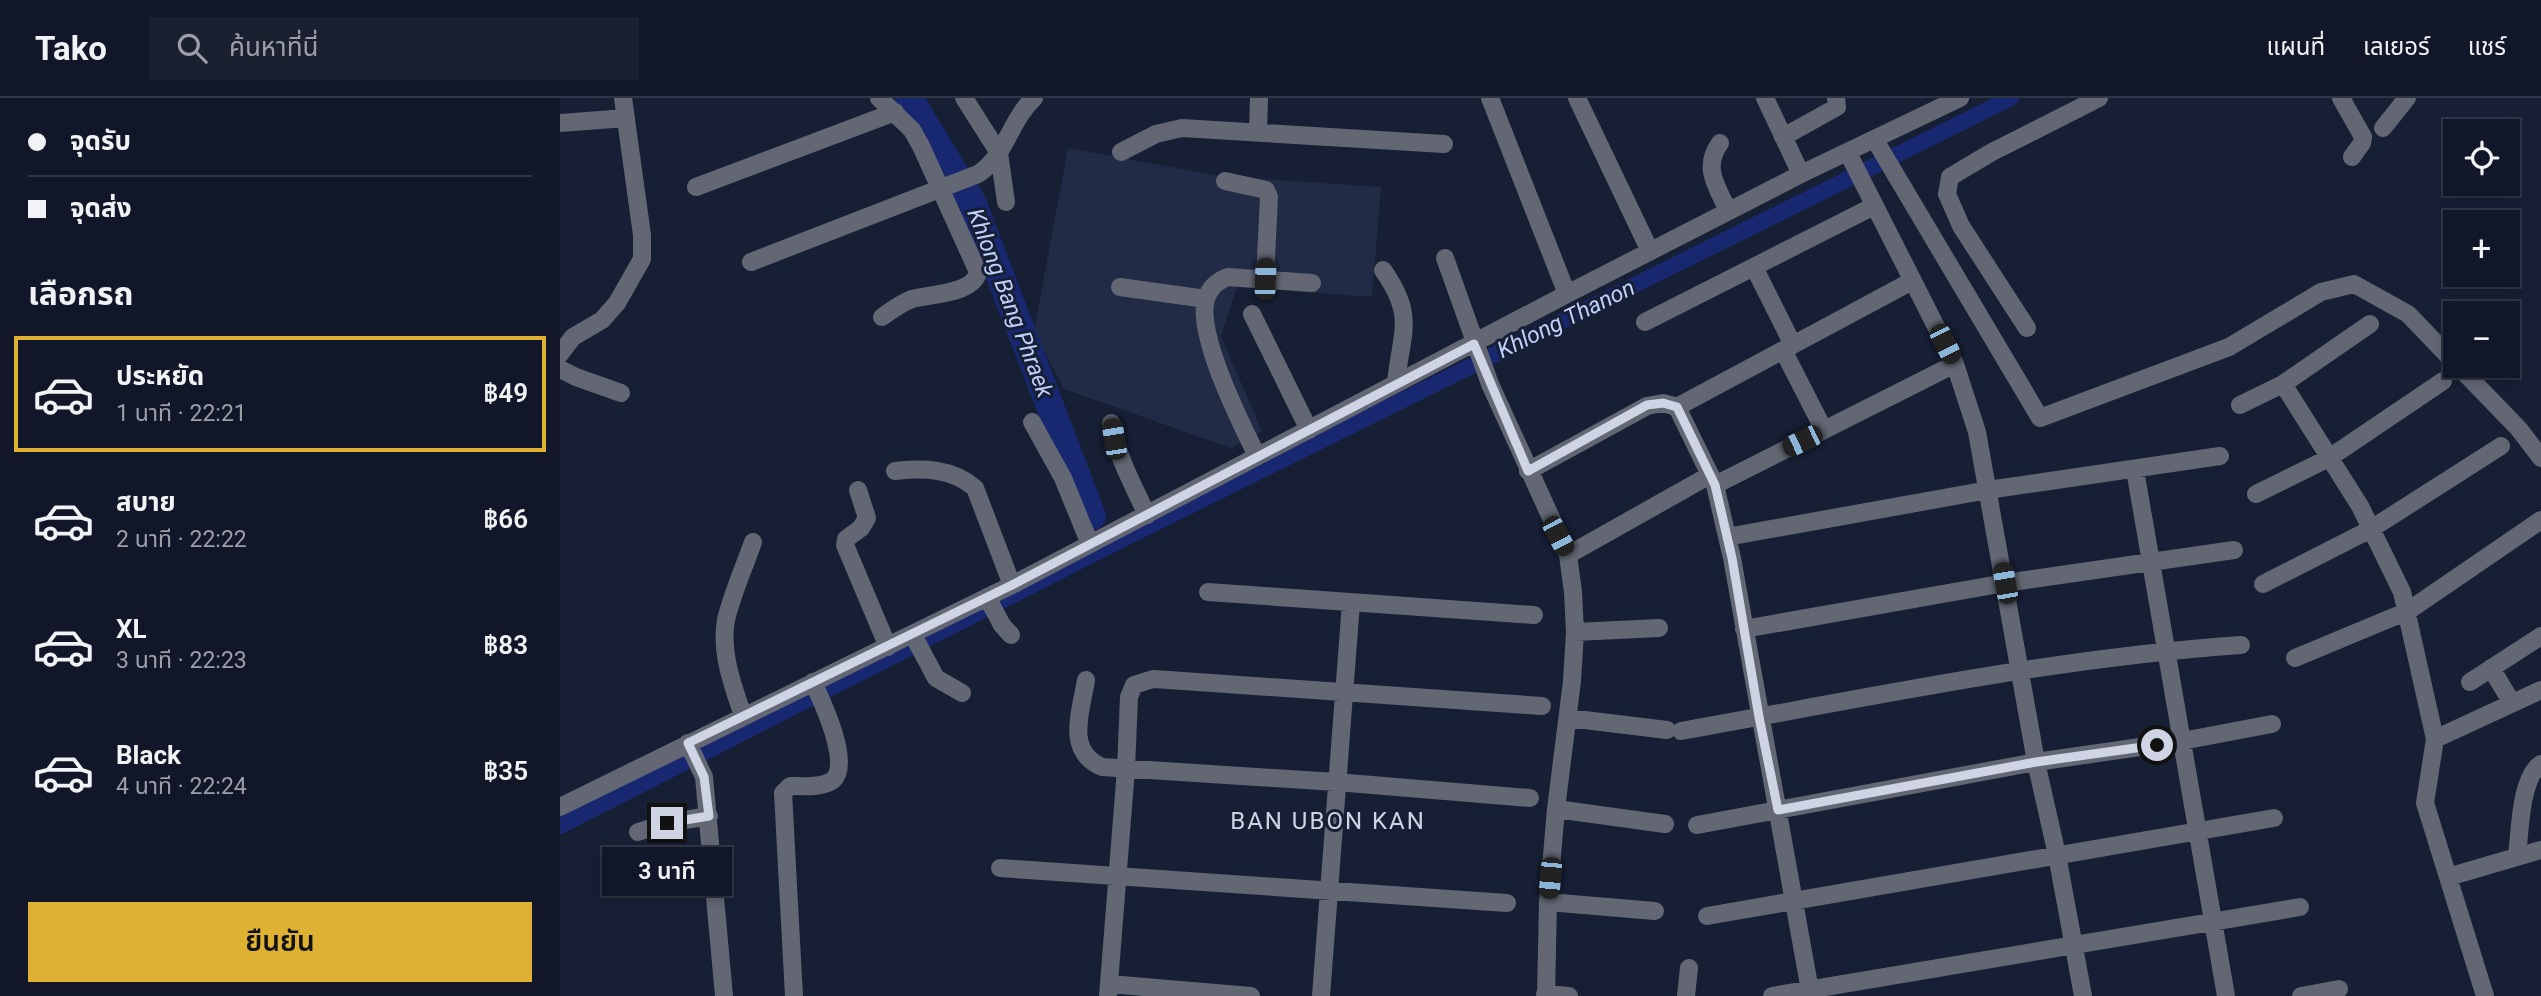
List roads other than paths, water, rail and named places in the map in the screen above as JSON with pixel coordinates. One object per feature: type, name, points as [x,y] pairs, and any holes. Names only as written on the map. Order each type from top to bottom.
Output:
[{"type":"street","points":[[560,354],[566,332],[594,326],[610,311],[642,258],[642,235],[623,98]]},
{"type":"street","points":[[879,98],[895,112],[921,146],[944,187],[978,272],[977,279],[962,289],[901,303],[882,317]]},
{"type":"street","points":[[964,98],[999,153],[1006,202]]},
{"type":"street","points":[[751,262],[978,174],[988,168],[1015,121],[1034,98]]},
{"type":"street","points":[[1258,133],[1259,98]]},
{"type":"street","points":[[1490,98],[1567,293]]},
{"type":"street","points":[[1577,98],[1650,251]]},
{"type":"street","points":[[1765,98],[1801,174]]},
{"type":"street","points":[[1783,137],[1829,113],[1837,107],[1836,98]]},
{"type":"street","points":[[560,807],[691,748],[743,716],[815,687],[888,647],[915,638],[989,601],[1012,585],[1396,383],[1476,349],[1567,293],[1801,174],[1850,158],[1937,103],[1960,98]]},
{"type":"street","points":[[2027,328],[1961,226],[1947,194],[1950,177],[1992,152],[2099,98]]},
{"type":"street","points":[[2341,98],[2363,137],[2362,144],[2353,157]]},
{"type":"street","points":[[2383,128],[2407,98]]},
{"type":"street","points":[[696,187],[895,112]]},
{"type":"street","points":[[560,123],[626,118]]},
{"type":"street","points":[[1121,152],[1171,129],[1444,144]]},
{"type":"street","points":[[1875,141],[2039,418],[2229,347],[2321,292],[2354,284],[2408,314],[2443,350]]},
{"type":"street","points":[[1720,143],[1712,153],[1710,163],[1728,211]]},
{"type":"street","points":[[1850,158],[1955,364],[1977,432],[2036,762],[2057,855],[2082,996]]},
{"type":"street","points":[[1225,181],[1266,190],[1269,197],[1265,279]]},
{"type":"street","points":[[1645,322],[1754,267],[1872,202]]},
{"type":"street","points":[[1445,258],[1490,384],[1568,555],[1575,632],[1548,902],[1546,995],[1569,996]]},
{"type":"street","points":[[1754,267],[1824,430]]},
{"type":"street","points":[[1383,270],[1401,299],[1405,317],[1396,383]]},
{"type":"street","points":[[1257,456],[1228,396],[1212,349],[1205,315],[1206,299],[1218,281],[1228,277],[1312,283]]},
{"type":"street","points":[[1528,471],[1647,405],[1663,403],[1677,407],[1912,281]]},
{"type":"street","points":[[1120,287],[1206,299]]},
{"type":"street","points":[[1252,314],[1309,430]]},
{"type":"street","points":[[2240,405],[2283,384],[2370,324]]},
{"type":"street","points":[[1568,555],[1712,480],[1824,430],[1955,364]]},
{"type":"street","points":[[560,369],[621,393]]},
{"type":"street","points":[[2470,378],[2519,429],[2541,458]]},
{"type":"street","points":[[2256,494],[2329,458],[2443,381]]},
{"type":"street","points":[[2283,384],[2371,529],[2402,592],[2435,740],[2425,803],[2486,996]]},
{"type":"street","points":[[1677,407],[1712,480],[1727,537],[1811,993]]},
{"type":"street","points":[[1032,422],[1063,478],[1090,544]]},
{"type":"street","points":[[1111,422],[1124,468],[1147,515]]},
{"type":"street","points":[[2263,584],[2371,529],[2501,446]]},
{"type":"street","points":[[1727,537],[1989,490],[2220,456]]},
{"type":"street","points":[[895,471],[933,470],[967,480],[975,488],[1012,585]]},
{"type":"street","points":[[2134,470],[2226,996]]},
{"type":"street","points":[[858,490],[867,518],[862,528],[846,538],[845,545],[888,647]]},
{"type":"street","points":[[2295,658],[2408,611],[2541,520]]},
{"type":"street","points":[[743,716],[728,670],[726,621],[753,542]]},
{"type":"street","points":[[1744,629],[2005,583],[2234,550]]},
{"type":"street","points":[[1208,592],[1534,615]]},
{"type":"street","points":[[989,601],[1007,630]]},
{"type":"street","points":[[1321,996],[1351,603]]},
{"type":"street","points":[[1575,632],[1659,628]]},
{"type":"street","points":[[2470,682],[2541,636]]},
{"type":"street","points":[[915,638],[936,678],[962,693]]},
{"type":"street","points":[[1568,718],[1674,731],[2020,671],[2166,650],[2241,645]]},
{"type":"street","points":[[2491,668],[2512,703]]},
{"type":"street","points":[[1086,680],[1079,744],[1084,756],[1102,767],[1531,798]]},
{"type":"street","points":[[1251,996],[1108,990],[1126,769],[1129,697],[1135,685],[1142,681],[1169,680],[1542,706]]},
{"type":"street","points":[[794,996],[783,793],[787,787],[824,784],[836,777],[838,772],[830,717],[815,687]]},
{"type":"street","points":[[2435,740],[2541,690]]},
{"type":"street","points":[[1697,825],[2036,762],[2182,741],[2272,724]]},
{"type":"street","points":[[691,748],[704,777],[724,996]]},
{"type":"street","points":[[2517,857],[2527,782],[2533,770],[2541,764]]},
{"type":"street","points":[[1556,808],[1665,824]]},
{"type":"street","points":[[639,832],[709,816]]},
{"type":"street","points":[[1707,916],[2274,818]]},
{"type":"street","points":[[2448,877],[2541,849]]},
{"type":"street","points":[[1000,868],[1507,903]]},
{"type":"street","points":[[1548,902],[1655,911]]},
{"type":"street","points":[[1772,996],[1811,993],[2300,907]]},
{"type":"street","points":[[1686,996],[1689,968]]},
{"type":"street","points":[[2301,996],[2339,989]]},
{"type":"waterway","name":"Khlong Bang Phraek","points":[[909,98],[972,202],[1092,516]]},
{"type":"waterway","name":"Khlong Thanon","points":[[560,826],[1107,547],[2011,98]]},
{"type":"district","name":"BAN UBON KAN","points":[[1328,821]]}]
